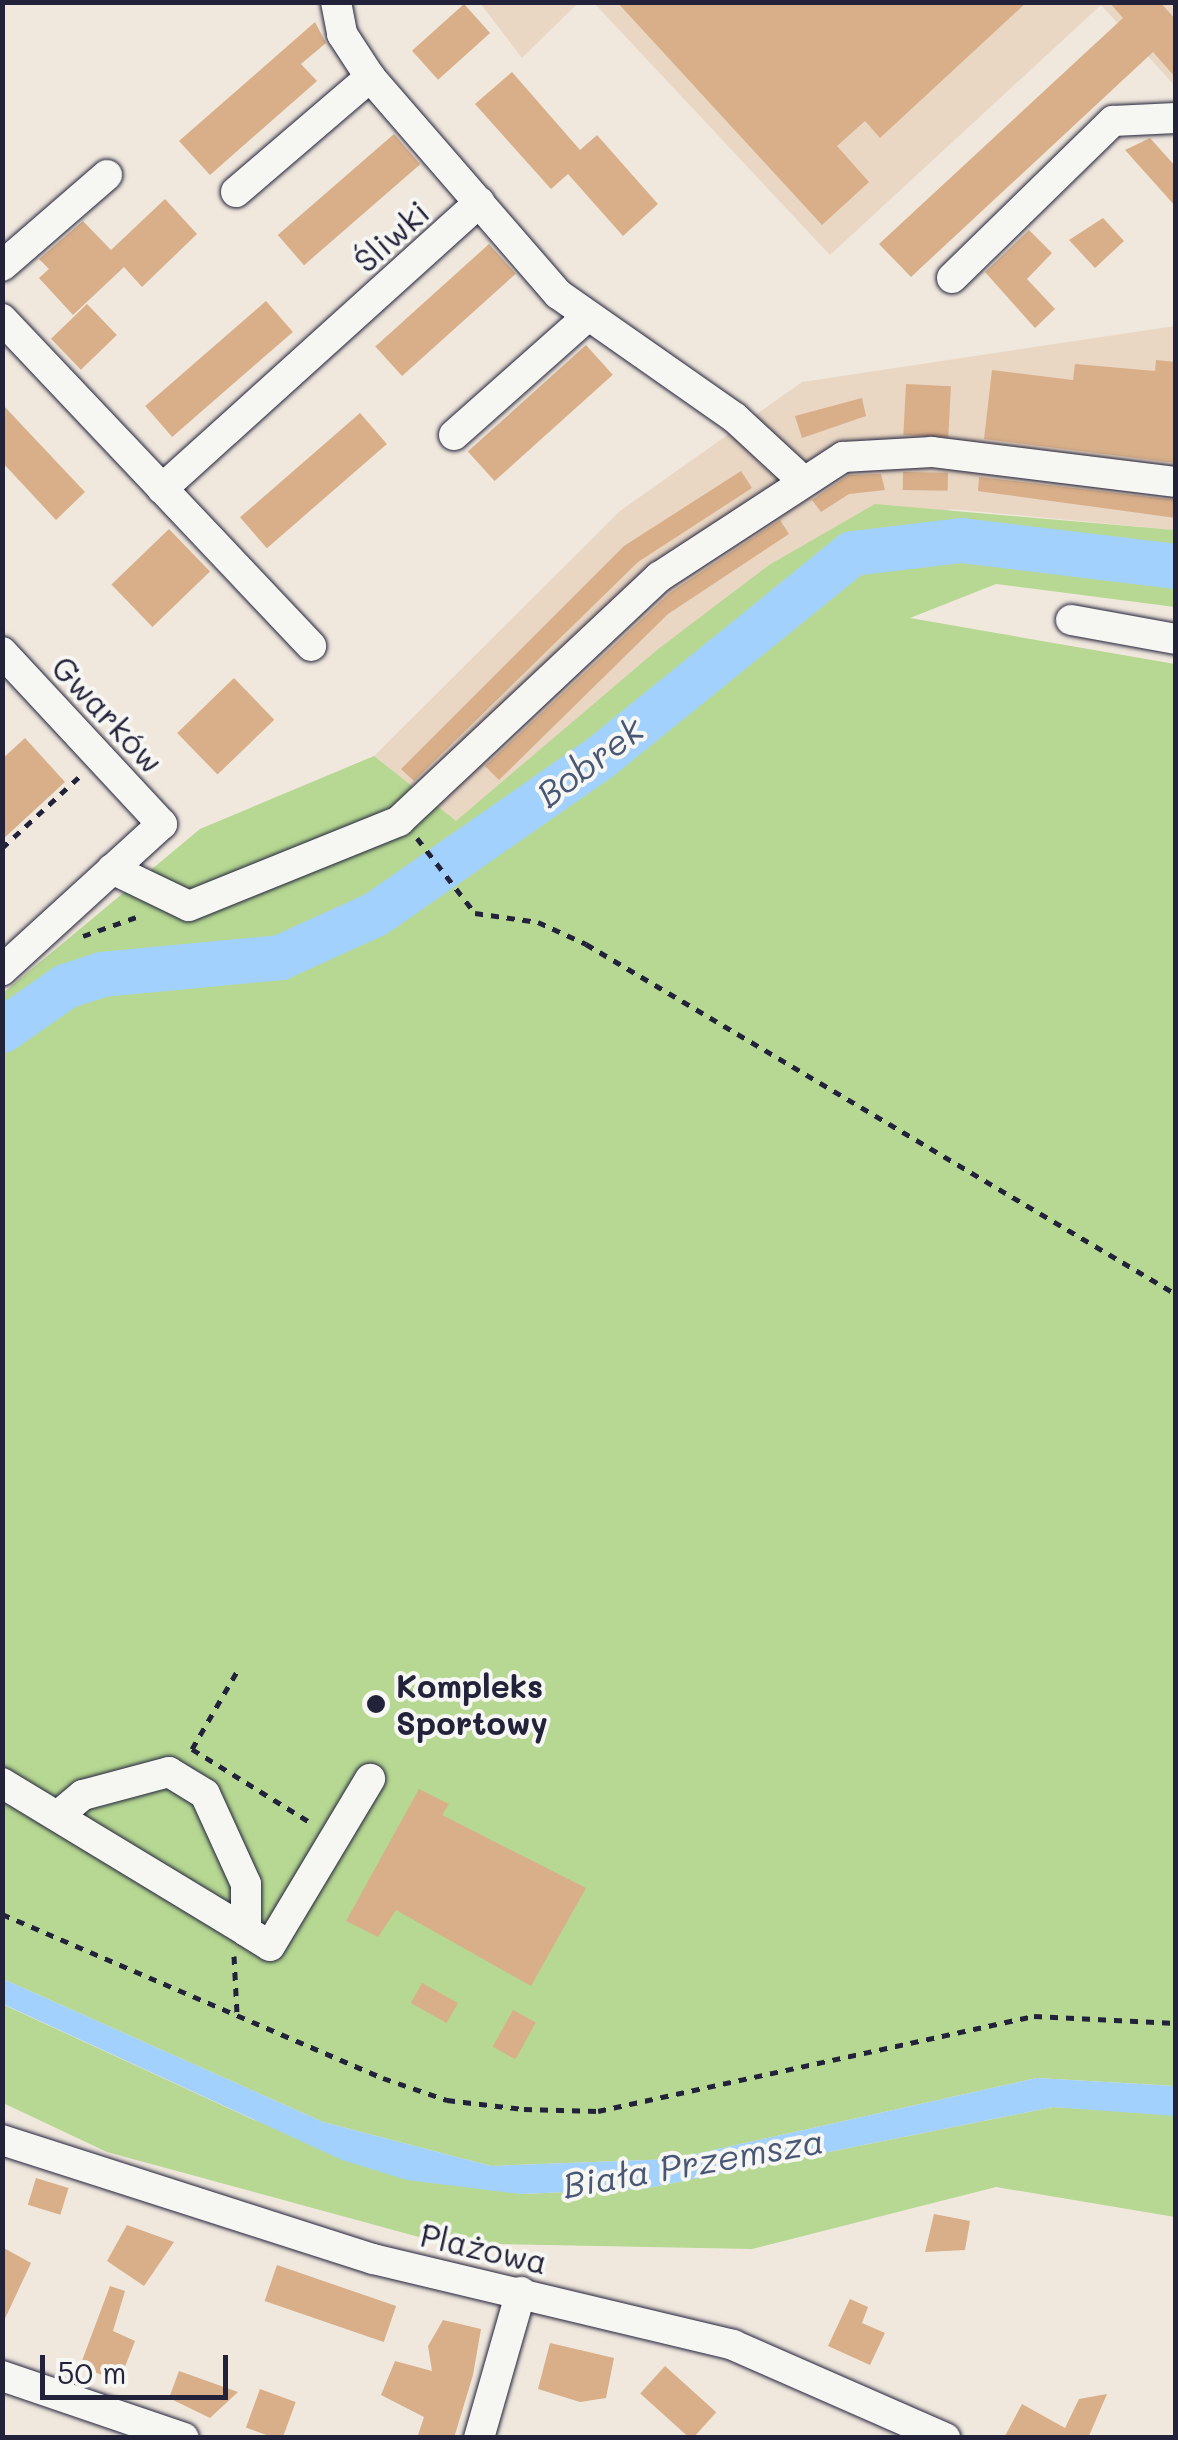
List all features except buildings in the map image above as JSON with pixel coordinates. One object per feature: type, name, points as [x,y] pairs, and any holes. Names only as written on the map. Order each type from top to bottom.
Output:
[{"type":"street","name":"Śliwki","points":[[162,489],[480,202],[370,77],[342,34],[336,2]]},
{"type":"street","points":[[236,192],[370,77]]},
{"type":"street","points":[[952,278],[1113,121],[1176,118]]},
{"type":"street","points":[[2,266],[107,175]]},
{"type":"street","points":[[480,202],[586,318],[735,418],[800,479]]},
{"type":"street","points":[[454,435],[586,318]]},
{"type":"street","points":[[2,320],[311,646]]},
{"type":"street","points":[[2,970],[112,870],[188,906],[399,820],[659,577],[800,479],[880,451],[1176,482]]},
{"type":"street","points":[[1071,620],[1176,638]]},
{"type":"street","name":"Gwarków","points":[[2,652],[162,824],[112,870]]},
{"type":"street","points":[[60,1814],[82,1795],[169,1772],[205,1794],[246,1884],[246,1930]]},
{"type":"street","points":[[2,1782],[270,1946],[370,1778]]},
{"type":"street","name":"Plażowa","points":[[2,2140],[242,2221],[733,2345],[945,2438]]},
{"type":"street","points":[[479,2438],[521,2292]]},
{"type":"street","points":[[2,2376],[184,2438]]},
{"type":"path","points":[[2,848],[100,757]]},
{"type":"path","points":[[421,843],[475,913],[538,922],[586,944],[1176,1294]]},
{"type":"path","points":[[64,946],[113,920],[188,906]]},
{"type":"path","points":[[169,1772],[192,1749],[238,1668]]},
{"type":"path","points":[[192,1749],[335,1838]]},
{"type":"path","points":[[2,1914],[448,2100],[598,2110],[1034,2016],[1176,2023]]},
{"type":"path","points":[[236,2013],[228,1970],[246,1930]]},
{"type":"shaded area","points":[[480,3],[578,3],[522,58]]},
{"type":"shaded area","points":[[594,3],[1175,3],[1175,86],[1101,5],[830,255]]},
{"type":"shaded area","points":[[1175,326],[1175,530],[951,509],[769,565],[456,822],[374,756],[620,511],[802,382]]},
{"type":"green space","points":[[875,504],[1175,530],[1175,607],[996,584],[910,618],[1175,664],[1175,2086],[1037,2078],[673,2159],[491,2166],[323,2122],[3,1979],[3,993],[200,829],[374,756],[456,821],[657,650],[769,565]]},
{"type":"green space","points":[[2,2004],[254,2120],[520,2194],[643,2189],[1053,2107],[1166,2114],[1175,2116],[1175,2217],[996,2187],[752,2249],[441,2243],[107,2152],[3,2103]]},
{"type":"water","name":"Biała Przemsza","points":[[3,1979],[323,2122],[491,2166],[673,2159],[1037,2078],[1175,2086],[1175,2116],[1053,2107],[643,2189],[520,2194],[407,2180],[342,2160],[3,2004]]},
{"type":"waterway","name":"Bobrek","points":[[2,1030],[65,986],[101,974],[280,957],[375,914],[600,757],[852,553],[961,540],[1176,566]]},
{"type":"place","name":"Kompleks Sportowy","points":[[376,1704]]}]
